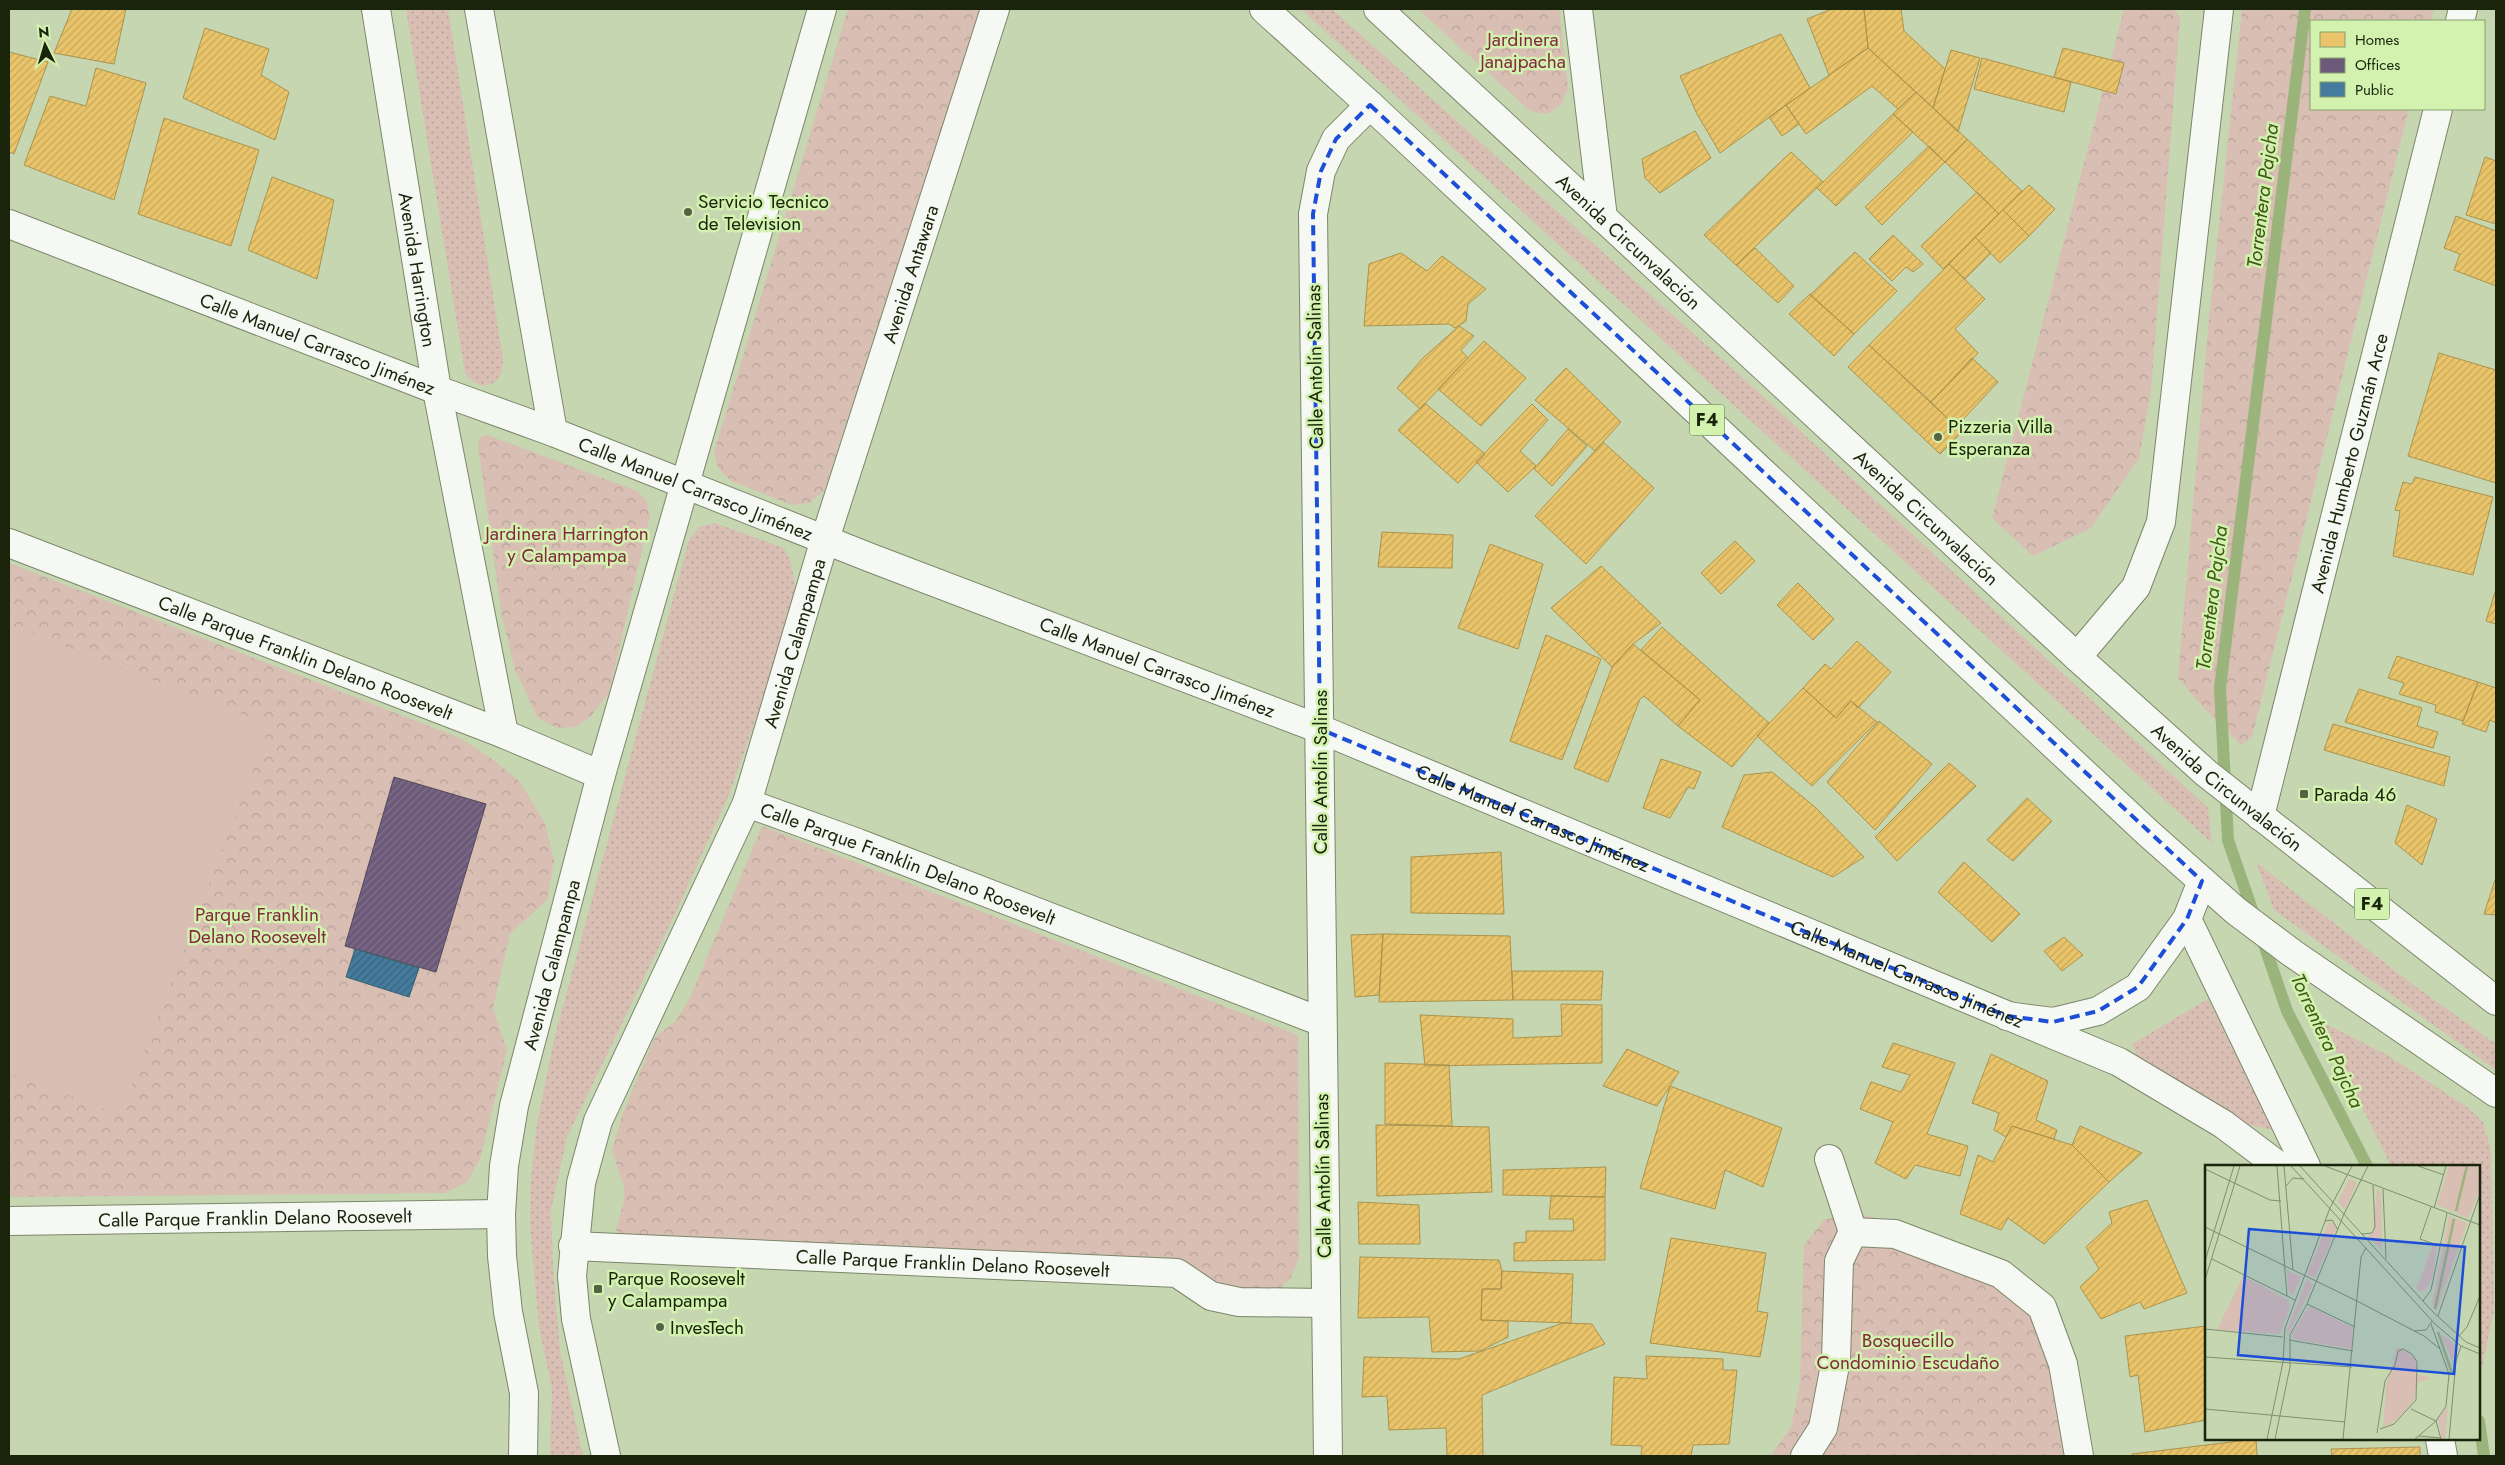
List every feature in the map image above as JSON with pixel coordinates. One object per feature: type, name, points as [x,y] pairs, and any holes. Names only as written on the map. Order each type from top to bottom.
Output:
[{"type":"main road","name":"Avenida Harrington","points":[[376,9],[437,390],[504,734]]},
{"type":"main road","points":[[479,9],[553,432]]},
{"type":"main road","points":[[686,484],[822,9]]},
{"type":"main road","name":"Avenida Antawara","points":[[825,539],[995,9]]},
{"type":"main road","name":"F4","points":[[1264,9],[1370,105],[2236,911],[2292,953],[2496,1093]]},
{"type":"main road","name":"Avenida Circunvalación","points":[[1378,9],[2077,658],[2206,773],[2496,1001]]},
{"type":"main road","points":[[1578,9],[1604,218]]},
{"type":"main road","points":[[2077,658],[2136,587],[2161,522],[2219,9]]},
{"type":"main road","name":"Calle Antolín Salinas","points":[[1328,1456],[1313,214],[1321,171],[1336,139],[1370,105]]},
{"type":"main road","name":"Avenida Humberto Guzmán Arce","points":[[2254,812],[2438,110]]},
{"type":"main road","name":"Calle Manuel Carrasco Jiménez","points":[[9,224],[1320,729],[2119,1062],[2224,1124],[2278,1165]]},
{"type":"main road","name":"Avenida Calampampa","points":[[523,1456],[524,1393],[508,1312],[502,1256],[501,1214],[504,1166],[514,1106],[601,775],[686,484]]},
{"type":"main road","name":"Avenida Calampampa","points":[[606,1456],[576,1319],[572,1276],[581,1184],[598,1120],[748,803],[825,539]]},
{"type":"main road","name":"Calle Parque Franklin Delano Roosevelt","points":[[9,543],[504,734],[601,775]]},
{"type":"main road","name":"Calle Parque Franklin Delano Roosevelt","points":[[748,803],[858,843],[1322,1022]]},
{"type":"main road","points":[[2007,1016],[2053,1022],[2098,1011],[2138,986],[2187,919],[2202,881]]},
{"type":"main road","points":[[2187,919],[2306,1165]]},
{"type":"main road","points":[[1805,1456],[1823,1428],[1836,1360],[1839,1261],[1854,1232],[1829,1159]]},
{"type":"main road","name":"Calle Parque Franklin Delano Roosevelt","points":[[9,1221],[501,1214]]},
{"type":"main road","points":[[1854,1232],[1895,1234],[2001,1274],[2042,1307],[2064,1364],[2080,1456]]},
{"type":"main road","name":"Calle Parque Franklin Delano Roosevelt","points":[[574,1246],[1178,1273],[1211,1296],[1239,1302],[1325,1302]]},
{"type":"main road","points":[[2440,1440],[2443,1456]]},
{"type":"highlighted area","points":[[1370,105],[2202,881],[2187,919],[2138,987],[2098,1011],[2053,1022],[2007,1016],[1320,729],[1313,214],[1321,171],[1336,139]]},
{"type":"green space","points":[[406,9],[448,9],[503,359],[500,376],[490,384],[478,384],[465,373]]},
{"type":"green space","points":[[848,9],[981,9],[824,491],[809,503],[792,505],[731,481],[718,468],[714,452]]},
{"type":"green space","points":[[1301,9],[1332,9],[1755,389],[2208,808],[2212,843]]},
{"type":"green space","name":"Jardinera Janajpacha","points":[[1418,9],[1559,9],[1568,88],[1562,104],[1548,114],[1530,111]]},
{"type":"green space","points":[[1487,9],[1505,9],[1507,26]]},
{"type":"green space","points":[[2124,9],[2174,9],[2180,18],[2151,391],[2139,458],[2091,528],[2033,556],[1992,518]]},
{"type":"green space","points":[[2242,9],[2434,9],[2430,20],[2310,20],[2310,110],[2409,110],[2252,737],[2241,745],[2203,707],[2178,678],[2209,319]]},
{"type":"green space","name":"Jardinera Harrington y Calampampa","points":[[487,435],[637,491],[646,500],[650,515],[609,693],[591,716],[575,727],[557,728],[537,717],[515,670],[502,617],[478,445],[480,437]]},
{"type":"green space","points":[[715,523],[784,548],[791,563],[795,586],[787,631],[730,792],[674,916],[567,1137],[551,1210],[553,1269],[560,1351],[583,1456],[550,1456],[552,1389],[539,1327],[530,1225],[531,1178],[537,1124],[554,1040],[689,540],[699,527]]},
{"type":"green space","name":"Parque Franklin Delano Roosevelt","points":[[9,563],[460,738],[495,761],[519,781],[545,823],[554,861],[547,900],[510,934],[493,1008],[507,1050],[480,1159],[467,1182],[445,1193],[9,1197]]},
{"type":"green space","points":[[9,625],[270,725],[120,1115],[9,1073]]},
{"type":"green space","points":[[762,826],[1298,1035],[1299,1258],[1290,1279],[1277,1291],[1226,1289],[627,1243],[616,1230],[624,1201],[624,1187],[612,1151],[623,1113],[655,1037],[676,1021],[690,998]]},
{"type":"green space","points":[[2256,862],[2412,984],[2496,1044],[2496,1070],[2274,910]]},
{"type":"green space","points":[[2208,999],[2273,1130],[2246,1124],[2139,1061],[2132,1044]]},
{"type":"green space","points":[[2320,1021],[2387,1055],[2467,1107],[2483,1122],[2491,1150],[2494,1311],[2482,1368],[2480,1363],[2480,1165],[2391,1165]]},
{"type":"green space","name":"Bosquecillo Condominio Escudaño","points":[[1864,1215],[1915,1227],[2034,1315],[2054,1371],[2066,1456],[1771,1456],[1791,1427],[1800,1384],[1804,1245],[1825,1219]]},
{"type":"building: Homes","points":[[72,9],[126,9],[114,64],[54,53]]},
{"type":"building: Homes","points":[[1832,9],[1864,9],[1868,48],[1829,75],[1807,19]]},
{"type":"building: Homes","points":[[1864,9],[1901,9],[1904,31],[1945,69],[1933,108],[1868,48]]},
{"type":"building: Homes","points":[[205,28],[269,49],[261,75],[289,92],[275,140],[183,98]]},
{"type":"building: Homes","points":[[1781,34],[1810,88],[1720,153],[1697,114],[1680,76]]},
{"type":"building: Homes","points":[[1868,48],[1916,92],[1898,109],[1872,86],[1806,134],[1786,105]]},
{"type":"building: Homes","points":[[2063,48],[2124,63],[2116,94],[2054,77]]},
{"type":"building: Homes","points":[[1951,50],[1980,58],[1958,132],[1933,108]]},
{"type":"building: Homes","points":[[9,52],[48,62],[14,154],[9,152]]},
{"type":"building: Homes","points":[[1982,58],[2071,82],[2064,112],[1974,89]]},
{"type":"building: Homes","points":[[96,68],[146,83],[114,200],[24,165],[50,96],[86,106]]},
{"type":"building: Homes","points":[[1916,92],[1967,139],[1945,162],[1893,114]]},
{"type":"building: Homes","points":[[1786,105],[1799,124],[1782,136],[1769,117]]},
{"type":"building: Homes","points":[[1893,114],[1913,132],[1836,206],[1817,188]]},
{"type":"building: Homes","points":[[164,118],[259,150],[231,246],[138,214]]},
{"type":"building: Homes","points":[[1695,131],[1711,158],[1660,193],[1645,178],[1642,159]]},
{"type":"building: Homes","points":[[1967,139],[2022,191],[1999,214],[1945,162]]},
{"type":"building: Homes","points":[[1929,146],[1945,162],[1882,225],[1865,207]]},
{"type":"building: Homes","points":[[1791,152],[1823,182],[1736,265],[1704,235]]},
{"type":"building: Homes","points":[[2485,157],[2496,161],[2496,224],[2466,215]]},
{"type":"building: Homes","points":[[272,177],[334,200],[317,279],[248,250]]},
{"type":"building: Homes","points":[[2029,185],[2055,209],[2029,236],[2003,210]]},
{"type":"building: Homes","points":[[1977,192],[1999,214],[1943,269],[1921,246]]},
{"type":"building: Homes","points":[[2003,210],[2029,236],[2000,263],[1975,237]]},
{"type":"building: Homes","points":[[2456,216],[2496,231],[2496,286],[2454,270],[2460,254],[2444,248]]},
{"type":"building: Homes","points":[[1893,235],[1923,264],[1913,272],[1906,267],[1892,281],[1869,259]]},
{"type":"building: Homes","points":[[1975,237],[1991,253],[1965,279],[1949,264]]},
{"type":"building: Homes","points":[[1755,248],[1794,286],[1778,303],[1736,265]]},
{"type":"building: Homes","points":[[1855,252],[1897,291],[1854,334],[1810,295]]},
{"type":"building: Homes","points":[[1401,253],[1427,271],[1442,256],[1486,289],[1468,304],[1466,321],[1455,328],[1449,324],[1364,326],[1369,264]]},
{"type":"building: Homes","points":[[1949,264],[1985,299],[1955,329],[1978,353],[1931,402],[1869,345]]},
{"type":"building: Homes","points":[[1810,294],[1854,334],[1834,356],[1789,314]]},
{"type":"building: Homes","points":[[1459,326],[1474,336],[1461,350],[1468,358],[1420,409],[1397,388],[1423,358]]},
{"type":"building: Homes","points":[[1484,341],[1526,378],[1481,426],[1438,389]]},
{"type":"building: Homes","points":[[1869,345],[1962,432],[1940,454],[1848,367]]},
{"type":"building: Homes","points":[[2439,353],[2496,370],[2496,483],[2408,456]]},
{"type":"building: Homes","points":[[1972,358],[1998,382],[1956,427],[1931,402]]},
{"type":"building: Homes","points":[[1566,368],[1621,422],[1595,451],[1535,400]]},
{"type":"building: Homes","points":[[1425,403],[1485,454],[1458,483],[1398,430]]},
{"type":"building: Homes","points":[[1532,404],[1548,420],[1520,451],[1536,466],[1508,492],[1476,462]]},
{"type":"building: Homes","points":[[1568,429],[1587,446],[1552,486],[1534,469]]},
{"type":"building: Homes","points":[[1603,442],[1654,488],[1586,564],[1535,516]]},
{"type":"building: Homes","points":[[2415,477],[2493,497],[2473,575],[2393,556],[2400,511],[2395,510],[2403,482],[2412,484]]},
{"type":"building: Homes","points":[[1382,532],[1453,535],[1452,568],[1378,567]]},
{"type":"building: Homes","points":[[1735,541],[1755,561],[1721,594],[1701,573]]},
{"type":"building: Homes","points":[[1490,544],[1543,564],[1518,649],[1458,628]]},
{"type":"building: Homes","points":[[1601,566],[1661,623],[1633,644],[1612,667],[1551,608]]},
{"type":"building: Homes","points":[[1798,583],[1834,619],[1813,640],[1777,605]]},
{"type":"building: Homes","points":[[2496,589],[2496,624],[2486,621]]},
{"type":"building: Homes","points":[[1662,627],[1769,723],[1732,767],[1678,726],[1700,700],[1641,650]]},
{"type":"building: Homes","points":[[1546,635],[1601,659],[1562,760],[1510,741]]},
{"type":"building: Homes","points":[[1857,641],[1891,672],[1858,708],[1851,701],[1836,718],[1803,688],[1825,664],[1831,669]]},
{"type":"building: Homes","points":[[1633,644],[1700,700],[1678,726],[1644,696],[1640,699],[1608,782],[1574,768],[1612,667]]},
{"type":"building: Homes","points":[[2397,656],[2478,682],[2463,721],[2435,712],[2436,705],[2399,694],[2404,683],[2388,678]]},
{"type":"building: Homes","points":[[2478,682],[2496,688],[2496,723],[2490,720],[2486,732],[2462,724]]},
{"type":"building: Homes","points":[[1803,688],[1836,718],[1851,701],[1877,722],[1812,786],[1757,736]]},
{"type":"building: Homes","points":[[2359,689],[2422,708],[2417,726],[2438,732],[2433,748],[2345,722]]},
{"type":"building: Homes","points":[[1879,721],[1932,764],[1875,830],[1827,782]]},
{"type":"building: Homes","points":[[2333,724],[2450,757],[2444,786],[2324,750]]},
{"type":"building: Homes","points":[[1661,759],[1701,772],[1694,789],[1688,787],[1670,818],[1643,808]]},
{"type":"building: Homes","points":[[1949,763],[1976,786],[1897,861],[1875,837]]},
{"type":"building: Homes","points":[[1772,772],[1815,807],[1864,857],[1833,877],[1722,827],[1744,775]]},
{"type":"building: Homes","points":[[2027,798],[2052,821],[2013,861],[1987,840]]},
{"type":"building: Homes","points":[[2407,805],[2437,819],[2422,865],[2395,843]]},
{"type":"building: Homes","points":[[1501,852],[1504,914],[1411,913],[1411,857]]},
{"type":"building: Homes","points":[[1964,862],[2020,914],[1992,942],[1938,892]]},
{"type":"building: Homes","points":[[2496,877],[2496,915],[2484,914]]},
{"type":"building: Homes","points":[[1383,934],[1510,936],[1513,1000],[1379,1002]]},
{"type":"building: Homes","points":[[1383,934],[1379,995],[1355,997],[1351,935]]},
{"type":"building: Homes","points":[[2064,937],[2083,955],[2062,971],[2044,951]]},
{"type":"building: Homes","points":[[1512,971],[1603,971],[1601,1000],[1513,1000]]},
{"type":"building: Homes","points":[[1561,1004],[1602,1005],[1602,1063],[1425,1066],[1420,1015],[1513,1019],[1513,1038],[1562,1036]]},
{"type":"building: Homes","points":[[1893,1043],[1955,1063],[1927,1134],[1968,1146],[1960,1176],[1915,1165],[1906,1179],[1875,1163],[1893,1122],[1860,1109],[1871,1082],[1901,1092],[1910,1075],[1882,1067]]},
{"type":"building: Homes","points":[[1627,1049],[1679,1072],[1657,1106],[1603,1086]]},
{"type":"building: Homes","points":[[1991,1054],[2048,1081],[2036,1120],[2057,1130],[2054,1139],[2012,1126],[2006,1137],[1994,1130],[1999,1113],[1972,1103]]},
{"type":"building: Homes","points":[[1385,1063],[1449,1065],[1452,1126],[1385,1124]]},
{"type":"building: Homes","points":[[1670,1086],[1782,1128],[1763,1187],[1725,1170],[1715,1209],[1640,1188]]},
{"type":"building: Homes","points":[[1376,1125],[1489,1127],[1492,1192],[1377,1196]]},
{"type":"building: Homes","points":[[2012,1126],[2072,1145],[2109,1182],[2044,1244],[2008,1218],[2001,1230],[1960,1214],[1978,1155],[1993,1162]]},
{"type":"building: Homes","points":[[2080,1126],[2142,1153],[2109,1182],[2072,1145]]},
{"type":"building: Homes","points":[[1606,1167],[1605,1197],[1503,1195],[1503,1170]]},
{"type":"building: Homes","points":[[1551,1196],[1605,1197],[1605,1260],[1514,1261],[1514,1243],[1526,1242],[1526,1231],[1574,1231],[1573,1219],[1549,1219]]},
{"type":"building: Homes","points":[[2147,1200],[2187,1293],[2144,1309],[2140,1302],[2101,1319],[2080,1287],[2099,1269],[2086,1247],[2112,1223],[2109,1212]]},
{"type":"building: Homes","points":[[1358,1202],[1419,1205],[1420,1244],[1359,1244]]},
{"type":"building: Homes","points":[[1671,1238],[1766,1253],[1757,1311],[1768,1313],[1760,1357],[1650,1343]]},
{"type":"building: Homes","points":[[1360,1257],[1499,1260],[1502,1271],[1501,1289],[1482,1289],[1481,1320],[1508,1321],[1508,1337],[1480,1351],[1432,1352],[1429,1317],[1358,1318]]},
{"type":"building: Homes","points":[[1502,1271],[1573,1274],[1571,1323],[1481,1320],[1482,1289],[1501,1289]]},
{"type":"building: Homes","points":[[1563,1323],[1592,1324],[1605,1344],[1482,1395],[1483,1456],[1447,1456],[1446,1428],[1389,1430],[1387,1396],[1362,1397],[1364,1357],[1459,1359]]},
{"type":"building: Homes","points":[[2205,1326],[2205,1420],[2145,1432],[2138,1375],[2130,1377],[2125,1336]]},
{"type":"building: Homes","points":[[1646,1356],[1723,1359],[1723,1370],[1737,1370],[1729,1444],[1693,1445],[1691,1456],[1641,1456],[1642,1446],[1611,1445],[1614,1377],[1647,1379]]},
{"type":"building: Homes","points":[[2256,1440],[2257,1456],[2132,1456],[2132,1454]]},
{"type":"building: Homes","points":[[2420,1447],[2420,1456],[2332,1456],[2331,1449]]},
{"type":"building: Offices","points":[[394,777],[486,804],[436,972],[345,946]]},
{"type":"building: Public","points":[[355,949],[419,968],[409,997],[346,977]]},
{"type":"waterway","name":"Torrentera Pajcha","points":[[2305,9],[2220,688],[2228,840],[2287,1011],[2366,1165]]},
{"type":"waterway","name":"Torrentera Pajcha","points":[[2480,1428],[2484,1456]]},
{"type":"place","name":"Servicio Tecnico de Television","points":[[688,212]]},
{"type":"place","name":"Pizzeria Villa Esperanza","points":[[1938,437]]},
{"type":"place","name":"Parada 46","points":[[2304,794]]},
{"type":"place","name":"Parque Roosevelt y Calampampa","points":[[598,1289]]},
{"type":"place","name":"InvesTech","points":[[660,1327]]}]
